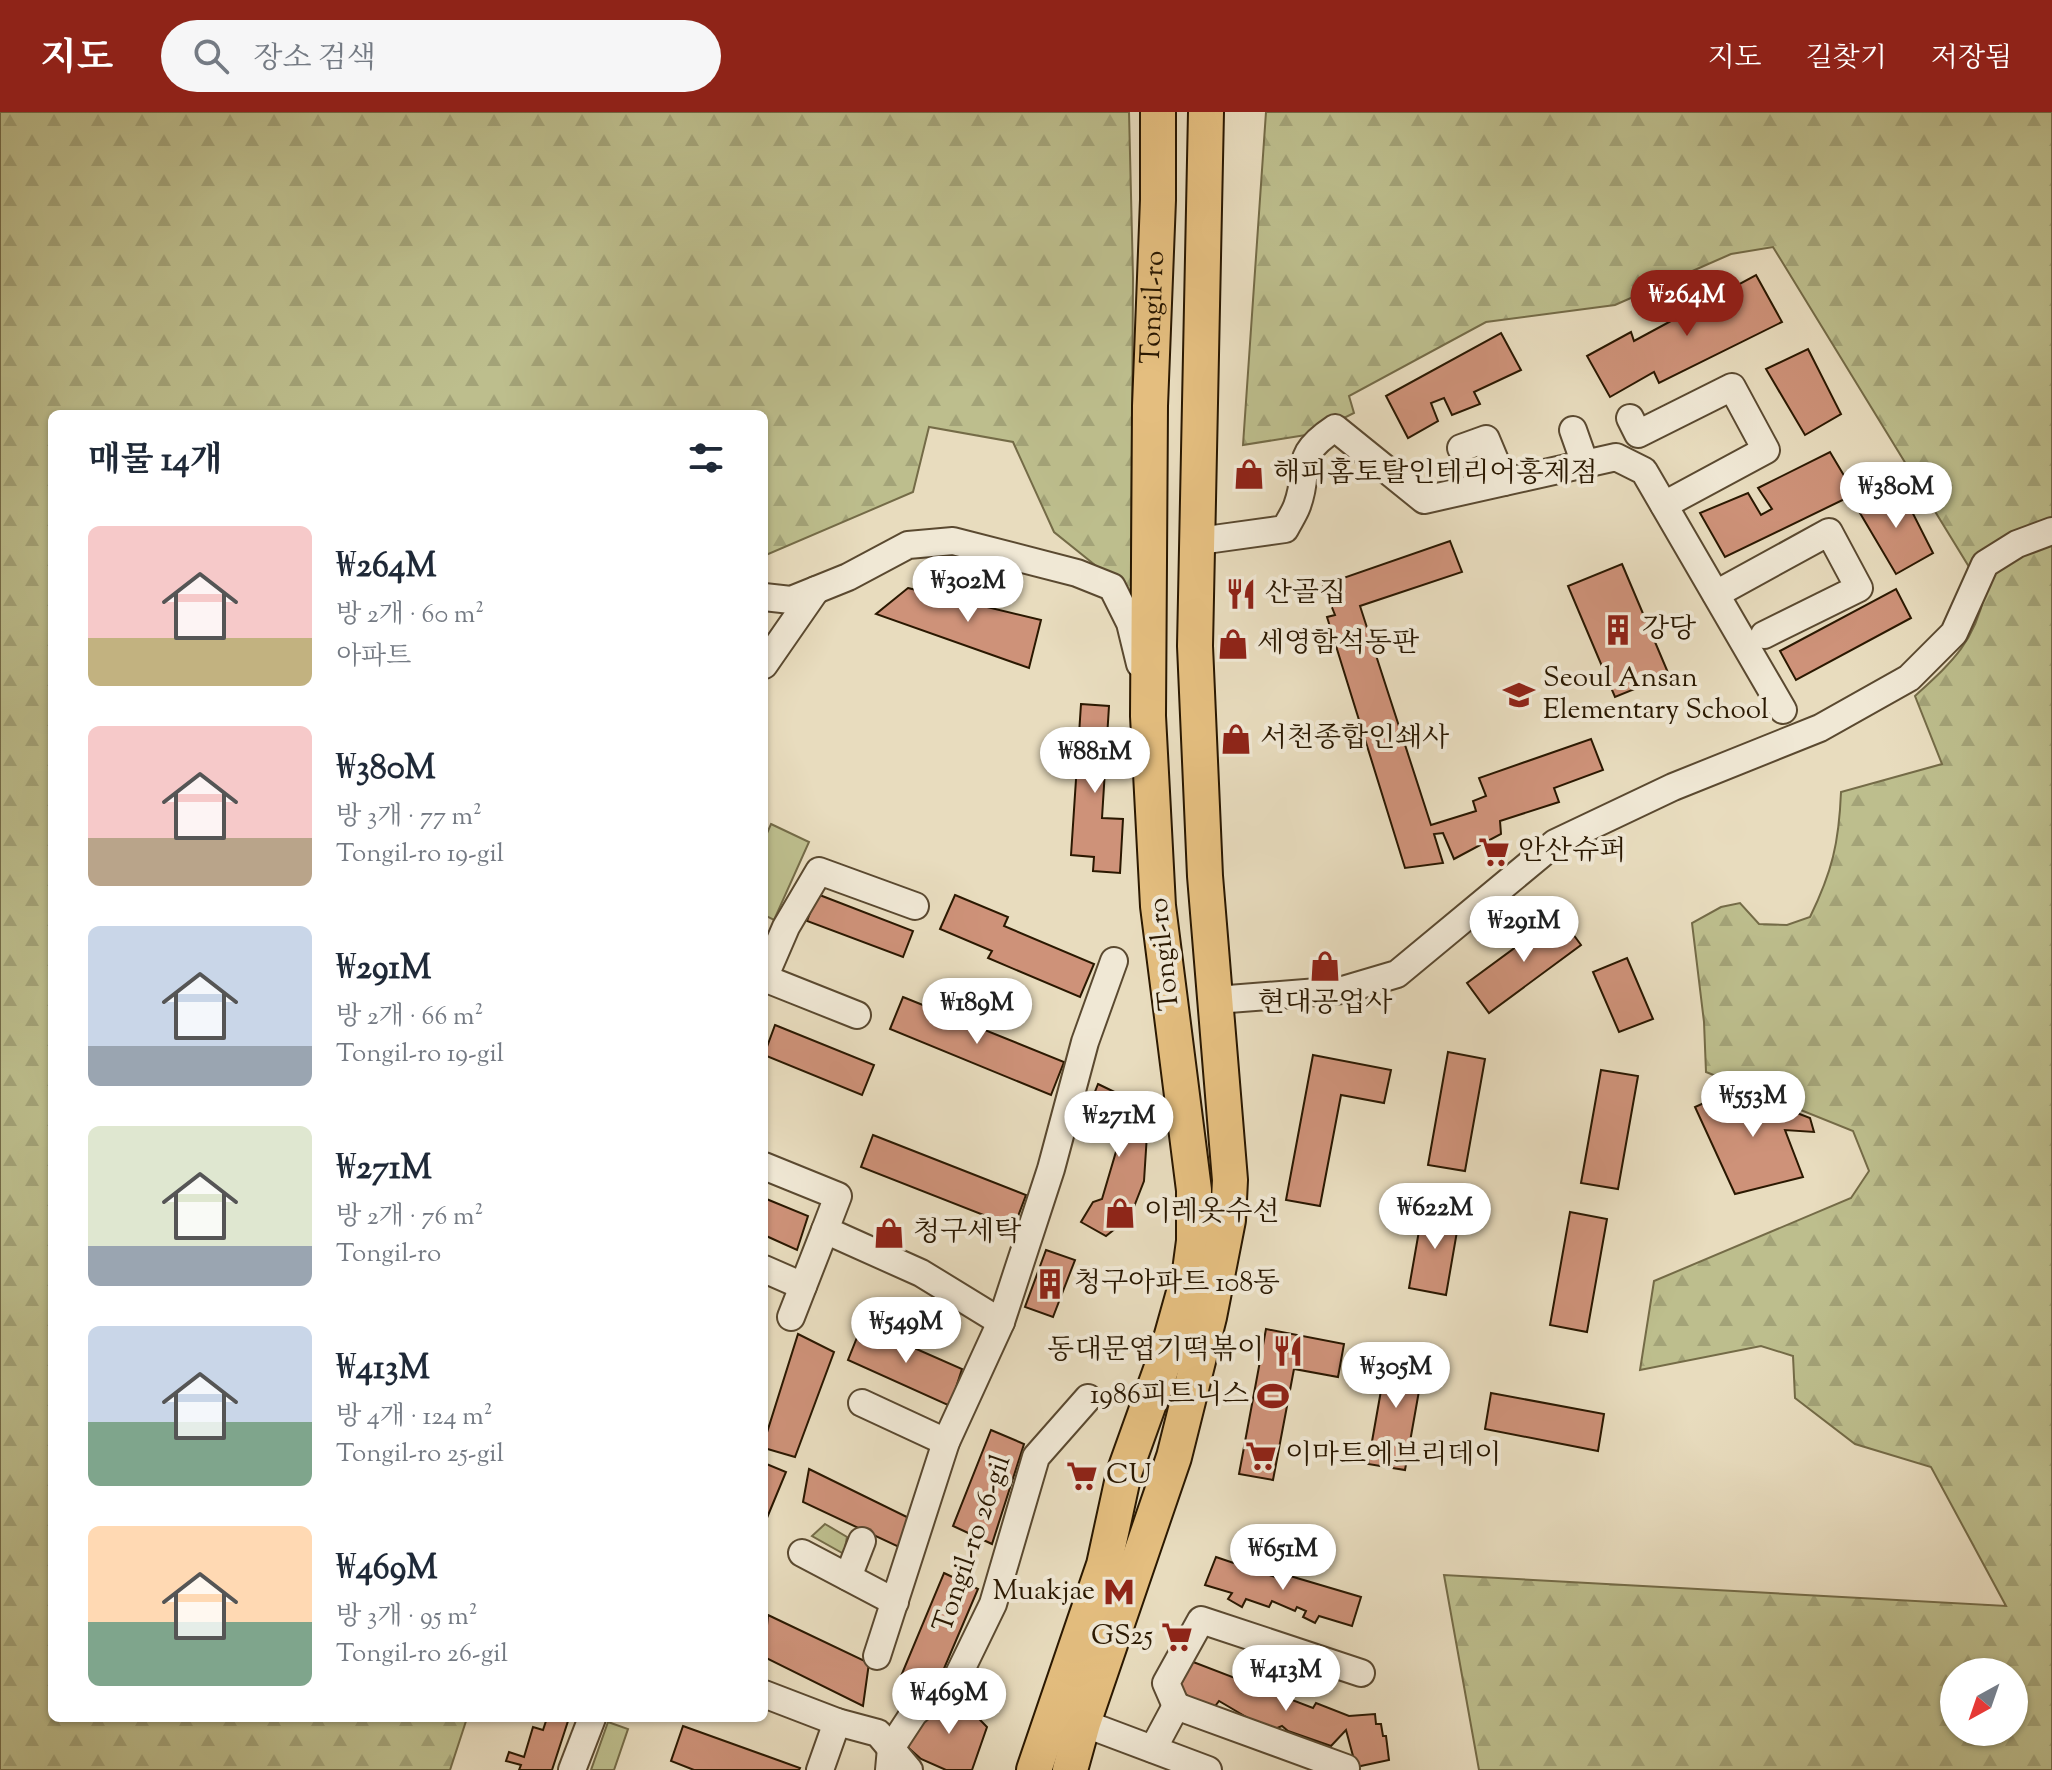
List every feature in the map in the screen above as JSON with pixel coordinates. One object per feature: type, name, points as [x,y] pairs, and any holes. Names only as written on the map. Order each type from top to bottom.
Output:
[{"type":"main road","name":"Tongil-ro","points":[[1034,1770],[1068,1718],[1174,1457],[1209,1317],[1207,1246],[1194,1190],[1157,868],[1148,716],[1150,406],[1158,112]]},
{"type":"main road","name":"Tongil-ro","points":[[1206,112],[1196,681],[1205,876],[1230,1180],[1228,1220],[1207,1246]]},
{"type":"main road","name":"Tongil-ro","points":[[1068,1718],[1070,1770]]},
{"type":"street","points":[[1630,418],[1638,434],[1732,387],[1766,450],[1664,505]]},
{"type":"street","points":[[1199,541],[1285,529],[1298,503],[1303,461],[1316,441],[1335,428],[1424,500],[1616,457],[1644,471],[1783,710]]},
{"type":"street","points":[[1573,430],[1585,464]]},
{"type":"street","points":[[1461,448],[1486,439],[1504,482]]},
{"type":"street","points":[[1216,1000],[1343,990],[1397,974],[1555,843],[1673,787],[1820,728],[1909,678],[1954,633],[1985,564],[2017,544],[2052,531]]},
{"type":"street","points":[[1716,594],[1829,532],[1859,588],[1764,635]]},
{"type":"street","points":[[768,597],[791,600],[908,545],[953,541],[1077,573],[1112,587],[1130,623],[1142,676],[1143,866],[1157,868]]},
{"type":"street","points":[[769,651],[816,590]]},
{"type":"street","points":[[768,969],[786,927],[819,871],[915,906]]},
{"type":"street","points":[[877,1656],[946,1442],[1001,1322],[1051,1169],[1085,1042],[1114,961]]},
{"type":"street","points":[[768,980],[857,1015]]},
{"type":"street","points":[[768,1168],[838,1196],[791,1317]]},
{"type":"street","points":[[825,1230],[921,1273],[1001,1322]]},
{"type":"street","points":[[768,1271],[803,1286]]},
{"type":"street","name":"Tongil-ro 26-gil","points":[[890,1759],[914,1713],[958,1676],[993,1604],[1036,1457],[1088,1398]]},
{"type":"street","points":[[862,1403],[946,1442]]},
{"type":"street","points":[[848,1577],[862,1541]]},
{"type":"street","points":[[802,1553],[895,1602]]},
{"type":"street","points":[[1346,1768],[1176,1706],[1166,1683],[1201,1620],[1361,1673]]},
{"type":"street","points":[[768,1696],[837,1722],[878,1733],[890,1759],[909,1770]]},
{"type":"street","points":[[1153,1749],[1176,1706]]},
{"type":"street","points":[[1068,1718],[1208,1770]]},
{"type":"street","points":[[572,1770],[590,1722]]},
{"type":"street","points":[[820,1770],[837,1722]]},
{"type":"green space","points":[[0,112],[1129,112],[1133,277],[1131,594],[1054,532],[1013,442],[929,427],[913,492],[768,554],[768,410],[48,410],[48,1722],[466,1722],[450,1770],[0,1770]]},
{"type":"green space","points":[[1266,112],[2052,112],[2052,1770],[1479,1770],[1444,1575],[2006,1606],[1931,1467],[1855,1444],[1795,1398],[1793,1356],[1761,1346],[1640,1370],[1654,1281],[1851,1198],[1869,1171],[1853,1131],[1706,1072],[1704,1022],[1692,923],[1721,907],[1740,903],[1759,924],[1787,925],[1810,917],[1833,857],[1841,792],[1942,764],[1915,696],[1940,673],[1968,639],[1985,593],[1773,247],[1731,254],[1615,305],[1486,322],[1349,396],[1354,413],[1312,434],[1243,445]]},
{"type":"green space","points":[[771,824],[809,842],[774,920],[768,917],[768,831]]},
{"type":"green space","points":[[825,1524],[847,1537],[844,1554],[812,1536]]},
{"type":"green space","points":[[608,1722],[628,1729],[614,1770],[591,1770]]},
{"type":"building","points":[[1756,275],[1782,322],[1659,383],[1654,372],[1610,397],[1587,356],[1631,332],[1634,341]]},
{"type":"building","points":[[1501,333],[1521,370],[1474,392],[1480,404],[1452,415],[1444,398],[1431,403],[1438,421],[1408,438],[1386,396]]},
{"type":"building","points":[[1808,349],[1841,414],[1805,435],[1766,369]]},
{"type":"building","points":[[1830,452],[1855,494],[1725,557],[1700,513],[1748,493],[1761,515],[1772,509],[1758,488]]},
{"type":"building","points":[[1900,488],[1933,553],[1896,574],[1857,508]]},
{"type":"building","name":"Seoul Ansan Elementary School","points":[[1450,541],[1462,572],[1360,606],[1431,825],[1476,811],[1473,801],[1486,796],[1479,778],[1591,739],[1603,770],[1554,788],[1559,802],[1500,821],[1501,834],[1454,859],[1443,833],[1434,834],[1443,863],[1405,868],[1327,617],[1335,615],[1323,585]]},
{"type":"building","name":"강당","points":[[1622,564],[1669,675],[1615,697],[1568,586]]},
{"type":"building","points":[[908,588],[1041,620],[1029,668],[876,614]]},
{"type":"building","points":[[1896,589],[1911,618],[1796,680],[1780,651]]},
{"type":"building","points":[[1081,704],[1109,706],[1102,818],[1123,819],[1120,873],[1093,871],[1094,857],[1071,855]]},
{"type":"building","points":[[817,894],[913,931],[903,957],[807,921]]},
{"type":"building","points":[[955,895],[1008,917],[1004,926],[1094,964],[1080,997],[988,958],[992,951],[940,929]]},
{"type":"building","points":[[1559,915],[1581,945],[1489,1013],[1467,983]]},
{"type":"building","points":[[1627,958],[1653,1019],[1619,1032],[1593,972]]},
{"type":"building","points":[[903,997],[1064,1062],[1051,1095],[890,1029]]},
{"type":"building","points":[[775,1025],[874,1065],[862,1095],[768,1057],[768,1044]]},
{"type":"building","points":[[1448,1052],[1485,1059],[1465,1171],[1428,1165]]},
{"type":"building","points":[[1313,1055],[1391,1070],[1384,1103],[1341,1095],[1320,1206],[1286,1200]]},
{"type":"building","points":[[1601,1070],[1638,1076],[1618,1189],[1581,1183]]},
{"type":"building","points":[[1098,1084],[1150,1109],[1144,1117],[1147,1134],[1144,1181],[1130,1217],[1106,1236],[1081,1222],[1093,1202],[1102,1199],[1120,1138],[1105,1132],[1109,1126],[1085,1117]]},
{"type":"building","points":[[1735,1089],[1810,1118],[1814,1132],[1785,1130],[1803,1177],[1735,1194],[1695,1107]]},
{"type":"building","points":[[873,1135],[1026,1195],[1014,1227],[861,1167]]},
{"type":"building","points":[[768,1200],[808,1216],[797,1250],[768,1237]]},
{"type":"building","points":[[1423,1208],[1460,1214],[1446,1295],[1409,1288]]},
{"type":"building","points":[[1570,1212],[1607,1219],[1587,1332],[1550,1325]]},
{"type":"building","name":"청구아파트 108동","points":[[1046,1250],[1075,1260],[1053,1317],[1025,1307]]},
{"type":"building","points":[[862,1325],[962,1369],[950,1406],[848,1360]]},
{"type":"building","points":[[1266,1329],[1344,1344],[1338,1377],[1294,1369],[1273,1480],[1239,1474]]},
{"type":"building","points":[[798,1334],[834,1352],[795,1457],[768,1449],[768,1429]]},
{"type":"building","points":[[1388,1351],[1425,1357],[1405,1470],[1368,1464]]},
{"type":"building","points":[[1491,1393],[1604,1414],[1598,1451],[1485,1429]]},
{"type":"building","points":[[991,1430],[1024,1444],[992,1544],[953,1526]]},
{"type":"building","points":[[768,1465],[786,1472],[768,1515]]},
{"type":"building","points":[[809,1469],[911,1519],[899,1547],[803,1502]]},
{"type":"building","points":[[1216,1557],[1278,1578],[1280,1573],[1361,1597],[1352,1626],[1319,1616],[1315,1623],[1303,1617],[1306,1611],[1297,1607],[1295,1611],[1272,1601],[1269,1607],[1246,1599],[1242,1607],[1228,1599],[1232,1593],[1205,1585]]},
{"type":"building","points":[[944,1573],[978,1589],[937,1685],[901,1676]]},
{"type":"building","points":[[768,1615],[869,1663],[863,1706],[768,1659]]},
{"type":"building","points":[[1188,1660],[1313,1708],[1316,1703],[1349,1716],[1375,1714],[1376,1724],[1381,1724],[1383,1736],[1386,1736],[1389,1760],[1356,1767],[1346,1730],[1331,1746],[1282,1726],[1270,1731],[1219,1701],[1213,1709],[1202,1704],[1178,1690]]},
{"type":"building","points":[[951,1690],[987,1727],[972,1770],[946,1770],[921,1759],[903,1743]]},
{"type":"building","points":[[546,1722],[568,1722],[552,1770],[519,1770],[521,1765],[506,1761],[509,1752],[524,1757],[533,1727],[543,1730]]},
{"type":"building","points":[[683,1726],[800,1768],[694,1770],[671,1761]]},
{"type":"place","name":"해피홈토탈인테리어홍제점","points":[[1249,474]]},
{"type":"place","name":"산골집","points":[[1241,594]]},
{"type":"place","name":"강당","points":[[1618,630]]},
{"type":"place","name":"세영함석동판","points":[[1233,644]]},
{"type":"place","name":"Seoul Ansan Elementary School","points":[[1519,695]]},
{"type":"place","name":"서천종합인쇄사","points":[[1236,739]]},
{"type":"place","name":"안산슈퍼","points":[[1494,852]]},
{"type":"place","name":"현대공업사","points":[[1325,966]]},
{"type":"place","name":"이레옷수선","points":[[1120,1213]]},
{"type":"place","name":"청구세탁","points":[[889,1233]]},
{"type":"place","name":"청구아파트 108동","points":[[1050,1284]]},
{"type":"place","name":"동대문엽기떡볶이","points":[[1288,1351]]},
{"type":"place","name":"1986피트니스","points":[[1273,1396]]},
{"type":"place","name":"이마트에브리데이","points":[[1261,1456]]},
{"type":"place","name":"CU","points":[[1082,1476]]},
{"type":"place","name":"Muakjae","points":[[1119,1592]]},
{"type":"place","name":"GS25","points":[[1177,1637]]}]
